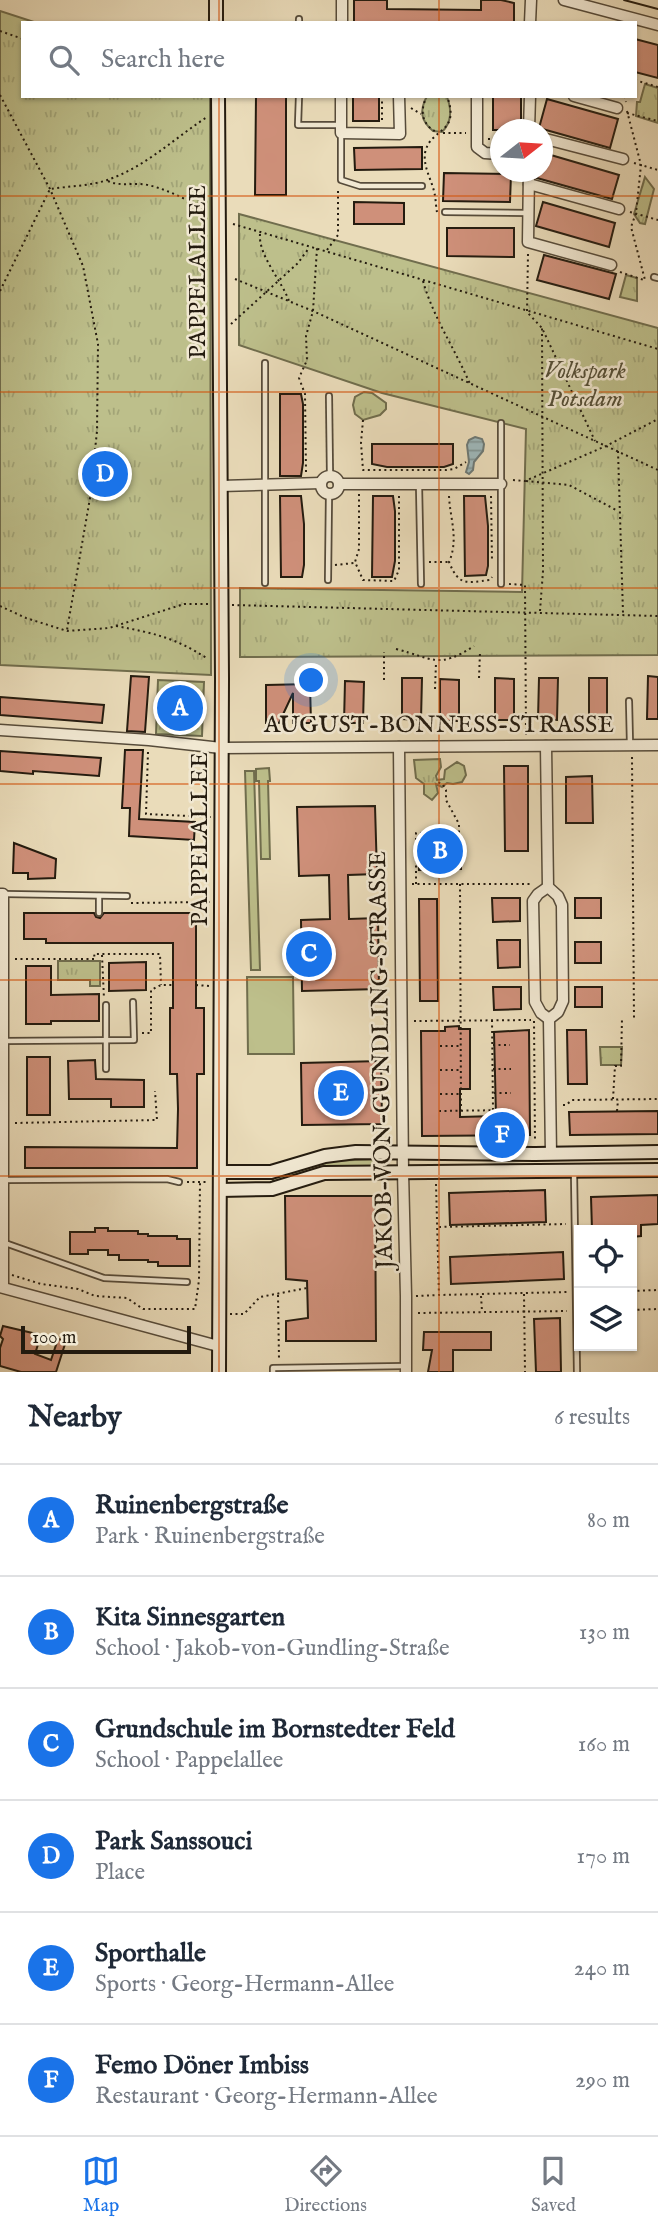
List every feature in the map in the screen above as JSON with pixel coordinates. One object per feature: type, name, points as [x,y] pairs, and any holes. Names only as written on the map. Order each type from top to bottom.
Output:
[{"type":"street","points":[[216,0],[216,21]]},
{"type":"street","points":[[342,0],[342,21]]},
{"type":"street","points":[[530,21],[531,0]]},
{"type":"street","points":[[564,0],[658,25]]},
{"type":"street","points":[[341,98],[341,129],[382,133],[400,134],[399,102]]},
{"type":"street","points":[[477,98],[478,147],[490,153]]},
{"type":"street","points":[[529,119],[530,98]]},
{"type":"street","points":[[581,98],[617,108]]},
{"type":"street","name":"PAPPELALLEE","points":[[218,103],[222,668],[219,1372]]},
{"type":"street","points":[[553,141],[623,159]]},
{"type":"street","points":[[611,265],[528,242],[529,184],[619,209]]},
{"type":"street","points":[[330,475],[338,479],[340,484],[334,494],[324,492],[321,484],[322,479],[330,475]]},
{"type":"street","points":[[340,484],[498,483]]},
{"type":"street","points":[[220,486],[321,484]]},
{"type":"street","name":"AUGUST-BONNESS-STRASSE","points":[[0,730],[149,740],[221,748],[658,745]]},
{"type":"street","points":[[546,746],[548,887],[558,896],[562,905],[563,1001],[558,1012],[549,1020]]},
{"type":"street","name":"JAKOB-VON-GUNDLING-STRASSE","points":[[399,747],[406,1369]]},
{"type":"street","points":[[548,887],[533,901],[535,1002],[549,1020],[551,1154]]},
{"type":"street","points":[[2,894],[2,1287],[218,1346]]},
{"type":"street","points":[[220,1181],[271,1172],[325,1156],[356,1152],[658,1152]]},
{"type":"street","points":[[220,1181],[271,1189],[324,1172],[658,1170]]},
{"type":"lane","points":[[299,98],[298,125],[341,129],[341,180],[360,186],[422,186]]},
{"type":"lane","points":[[445,212],[528,213]]},
{"type":"lane","points":[[265,363],[265,583]]},
{"type":"lane","points":[[329,396],[330,475]]},
{"type":"lane","points":[[501,424],[498,483],[501,584]]},
{"type":"lane","points":[[419,484],[421,584]]},
{"type":"lane","points":[[328,580],[329,494]]},
{"type":"lane","points":[[629,701],[631,745]]},
{"type":"lane","points":[[2,894],[127,896]]},
{"type":"lane","points":[[99,896],[99,913]]},
{"type":"lane","points":[[2,1041],[134,1040],[133,1002]]},
{"type":"lane","points":[[106,1005],[106,1069]]},
{"type":"lane","points":[[574,1171],[575,1288]]},
{"type":"lane","points":[[2,1180],[167,1179],[179,1182]]},
{"type":"lane","points":[[3,1242],[104,1278],[187,1282]]},
{"type":"lane","points":[[577,1351],[577,1372]]},
{"type":"lane","points":[[273,1372],[273,1368],[406,1369]]},
{"type":"path","points":[[0,31],[21,37]]},
{"type":"path","points":[[637,81],[658,87]]},
{"type":"path","points":[[0,95],[51,189],[83,266],[98,344],[97,430],[90,498],[67,631]]},
{"type":"path","points":[[382,98],[382,133]]},
{"type":"path","points":[[426,98],[422,115],[425,124],[438,133],[490,138]]},
{"type":"path","points":[[445,212],[436,212],[435,195],[425,163],[425,150],[438,133],[445,130],[451,111],[448,98]]},
{"type":"path","points":[[625,98],[641,165],[631,228],[645,280]]},
{"type":"path","points":[[399,102],[422,115]]},
{"type":"path","points":[[51,189],[108,181],[150,158],[218,103]]},
{"type":"path","points":[[628,113],[658,121]]},
{"type":"path","points":[[623,159],[658,170]]},
{"type":"path","points":[[326,251],[338,235],[338,186],[341,180]]},
{"type":"path","points":[[108,181],[145,185],[173,192],[236,226],[658,348]]},
{"type":"path","points":[[0,291],[51,189]]},
{"type":"path","points":[[619,209],[658,220]]},
{"type":"path","points":[[260,233],[259,240],[289,301]]},
{"type":"path","points":[[528,242],[527,312],[541,328],[595,442]]},
{"type":"path","points":[[220,335],[298,263],[310,247]]},
{"type":"path","points":[[306,484],[305,394],[299,378],[307,360],[306,336],[313,312],[317,248]]},
{"type":"path","points":[[611,265],[610,269],[645,280],[652,282],[656,278]]},
{"type":"path","points":[[235,279],[267,291],[658,470]]},
{"type":"path","points":[[423,280],[430,305],[454,348],[470,385]]},
{"type":"path","points":[[540,612],[543,571],[541,328]]},
{"type":"path","points":[[525,481],[606,446],[658,419]]},
{"type":"path","points":[[363,420],[363,470],[359,477],[359,549],[355,562],[363,580],[394,581],[399,570],[399,484]]},
{"type":"path","points":[[618,451],[623,614]]},
{"type":"path","points":[[363,470],[446,470],[466,462]]},
{"type":"path","points":[[493,565],[498,483],[525,481],[569,485],[620,512]]},
{"type":"path","points":[[449,484],[454,529],[453,554],[449,562]]},
{"type":"path","points":[[328,564],[345,565],[355,562]]},
{"type":"path","points":[[421,562],[449,562]]},
{"type":"path","points":[[449,562],[461,581],[484,581],[492,576]]},
{"type":"path","points":[[501,584],[525,585],[526,746]]},
{"type":"path","points":[[0,606],[26,618],[67,631],[115,626],[184,604],[658,615]]},
{"type":"path","points":[[115,626],[180,642],[222,668]]},
{"type":"path","points":[[396,649],[436,662],[458,657],[474,646]]},
{"type":"path","points":[[384,652],[384,680]]},
{"type":"path","points":[[479,678],[480,652]]},
{"type":"path","points":[[435,689],[436,662]]},
{"type":"path","points":[[149,740],[146,814],[221,817]]},
{"type":"path","points":[[631,745],[634,1018]]},
{"type":"path","points":[[416,884],[416,833],[458,832],[456,818],[448,807],[446,790],[436,781]]},
{"type":"path","points":[[401,885],[523,883],[548,887]]},
{"type":"path","points":[[460,884],[461,1111]]},
{"type":"path","points":[[127,896],[128,903],[221,902]]},
{"type":"path","points":[[3,959],[95,959],[94,954],[160,954],[160,985]]},
{"type":"path","points":[[102,954],[103,994],[106,1005]]},
{"type":"path","points":[[134,1033],[151,1033],[151,990],[160,985],[173,985]]},
{"type":"path","points":[[613,1100],[615,1066],[621,1066],[622,1018]]},
{"type":"path","points":[[492,1020],[493,1110]]},
{"type":"path","points":[[534,1020],[536,1154]]},
{"type":"path","points":[[402,1021],[549,1020]]},
{"type":"path","points":[[492,1045],[510,1045]]},
{"type":"path","points":[[530,1045],[535,1045]]},
{"type":"path","points":[[440,1046],[460,1046]]},
{"type":"path","points":[[492,1069],[510,1069]]},
{"type":"path","points":[[530,1069],[535,1069]]},
{"type":"path","points":[[440,1070],[461,1070]]},
{"type":"path","points":[[4,1123],[157,1120],[155,1091]]},
{"type":"path","points":[[492,1094],[511,1093]]},
{"type":"path","points":[[530,1093],[535,1093]]},
{"type":"path","points":[[440,1094],[461,1094]]},
{"type":"path","points":[[617,1111],[618,1099]]},
{"type":"path","points":[[551,1105],[566,1105],[572,1100],[658,1100]]},
{"type":"path","points":[[439,1111],[511,1110]]},
{"type":"path","points":[[530,1110],[535,1110]]},
{"type":"path","points":[[436,1172],[439,1295]]},
{"type":"path","points":[[179,1182],[220,1181]]},
{"type":"path","points":[[438,1227],[575,1224]]},
{"type":"path","points":[[219,1313],[244,1314],[260,1297],[307,1289]]},
{"type":"path","points":[[637,1291],[658,1290]]},
{"type":"path","points":[[407,1296],[574,1292]]},
{"type":"path","points":[[524,1293],[525,1372]]},
{"type":"path","points":[[278,1294],[279,1368]]},
{"type":"path","points":[[481,1294],[482,1312]]},
{"type":"path","points":[[637,1310],[658,1309]]},
{"type":"path","points":[[407,1313],[574,1311]]},
{"type":"green space","points":[[0,11],[31,21],[21,21],[21,98],[210,98],[211,675],[0,665]]},
{"type":"green space","points":[[645,84],[658,88],[658,123],[636,116],[637,102],[640,102]]},
{"type":"green space","points":[[426,98],[447,98],[450,116],[442,132],[433,131],[426,123],[423,106]]},
{"type":"green space","points":[[645,177],[654,189],[645,224],[640,223],[634,214]]},
{"type":"green space","name":"Volkspark Potsdam","points":[[239,214],[658,328],[658,655],[240,657],[240,588],[522,592],[526,429],[382,393],[239,345]]},
{"type":"green space","points":[[626,275],[637,278],[637,301],[620,297]]},
{"type":"green space","points":[[364,392],[372,393],[386,403],[386,409],[380,415],[363,420],[355,414],[353,405],[355,397]]},
{"type":"green space","points":[[158,680],[204,682],[202,736],[156,734]]},
{"type":"green space","points":[[440,759],[441,767],[436,776],[437,780],[444,779],[445,770],[457,762],[464,766],[466,775],[462,782],[447,783],[442,787],[436,784],[438,793],[432,800],[424,794],[424,784],[416,778],[414,760]]},
{"type":"green space","points":[[269,768],[270,859],[261,859],[259,781],[256,781],[256,769]]},
{"type":"green space","points":[[245,771],[254,771],[260,970],[251,970]]},
{"type":"green space","points":[[58,961],[100,961],[100,986],[90,986],[90,980],[58,980]]},
{"type":"green space","points":[[247,977],[293,977],[294,1054],[248,1054]]},
{"type":"green space","points":[[600,1047],[622,1047],[621,1065],[601,1065]]},
{"type":"green space","points":[[384,1159],[388,1163],[383,1166],[326,1167],[273,1183],[273,1177],[325,1161]]},
{"type":"water","points":[[475,437],[482,439],[483,451],[469,474],[466,472],[469,462],[467,445],[469,440]]},
{"type":"building","points":[[354,0],[387,0],[387,9],[481,10],[481,0],[514,3],[514,21],[354,21]]},
{"type":"building","points":[[637,40],[658,45],[658,78],[637,73]]},
{"type":"building","points":[[256,98],[286,98],[286,195],[255,195]]},
{"type":"building","points":[[353,98],[379,98],[379,121],[353,121]]},
{"type":"building","points":[[493,98],[521,98],[521,119],[493,119]]},
{"type":"building","points":[[547,99],[618,119],[610,148],[553,132],[553,119],[541,119]]},
{"type":"building","points":[[422,147],[422,169],[355,170],[354,148]]},
{"type":"building","points":[[553,156],[619,175],[612,199],[551,182]]},
{"type":"building","points":[[444,173],[490,174],[490,182],[511,182],[510,202],[443,201]]},
{"type":"building","points":[[354,202],[404,203],[404,224],[354,224]]},
{"type":"building","points":[[543,202],[615,223],[609,247],[536,226]]},
{"type":"building","points":[[447,228],[514,228],[514,257],[447,256]]},
{"type":"building","points":[[544,255],[616,274],[609,299],[537,280]]},
{"type":"building","points":[[280,394],[301,394],[301,476],[280,476]]},
{"type":"building","points":[[372,444],[453,444],[453,464],[444,467],[387,467],[372,464]]},
{"type":"building","points":[[280,496],[301,496],[304,524],[302,577],[281,577]]},
{"type":"building","points":[[373,496],[393,496],[395,561],[392,577],[372,577]]},
{"type":"building","points":[[464,496],[485,496],[488,526],[486,575],[465,576]]},
{"type":"building","points":[[131,676],[149,677],[145,732],[127,731]]},
{"type":"building","points":[[648,676],[658,677],[658,719],[647,719]]},
{"type":"building","points":[[402,678],[422,678],[421,720],[402,719]]},
{"type":"building","points":[[495,678],[514,679],[514,720],[495,720]]},
{"type":"building","points":[[539,678],[558,678],[557,720],[538,719]]},
{"type":"building","points":[[589,678],[607,678],[607,719],[589,719]]},
{"type":"building","points":[[440,679],[459,680],[459,721],[440,721]]},
{"type":"building","points":[[345,681],[364,682],[363,723],[344,723]]},
{"type":"building","points":[[310,684],[311,723],[293,723],[293,693],[279,723],[266,723],[266,685]]},
{"type":"building","points":[[0,697],[104,705],[102,723],[0,715]]},
{"type":"building","points":[[125,750],[143,750],[139,819],[195,822],[194,840],[129,836],[130,808],[122,808]]},
{"type":"building","points":[[0,751],[101,758],[99,776],[0,771]]},
{"type":"building","points":[[504,766],[528,766],[528,851],[505,851]]},
{"type":"building","points":[[592,776],[593,823],[566,823],[566,777]]},
{"type":"building","points":[[375,806],[377,874],[348,875],[349,919],[378,918],[379,989],[302,991],[301,920],[330,919],[329,875],[299,876],[297,807]]},
{"type":"building","points":[[461,838],[461,869],[419,870],[418,839]]},
{"type":"building","points":[[14,843],[56,859],[55,878],[28,879],[28,873],[13,873]]},
{"type":"building","points":[[492,898],[520,898],[520,921],[493,922]]},
{"type":"building","points":[[575,898],[601,898],[601,918],[575,918]]},
{"type":"building","points":[[419,899],[437,899],[438,1001],[420,1001]]},
{"type":"building","points":[[24,913],[94,913],[100,918],[104,913],[196,913],[196,1008],[204,1008],[204,1074],[197,1074],[197,1168],[25,1168],[25,1147],[177,1148],[178,1109],[177,1074],[170,1074],[173,943],[46,943],[46,939],[24,939]]},
{"type":"building","points":[[497,940],[520,940],[520,967],[498,968]]},
{"type":"building","points":[[575,942],[601,942],[601,963],[575,963]]},
{"type":"building","points":[[146,962],[146,990],[109,991],[109,963]]},
{"type":"building","points":[[26,966],[51,966],[51,995],[99,994],[99,1021],[26,1024]]},
{"type":"building","points":[[493,987],[521,987],[521,1009],[494,1010]]},
{"type":"building","points":[[575,987],[602,987],[602,1007],[575,1007]]},
{"type":"building","points":[[459,1026],[459,1029],[470,1029],[470,1089],[460,1089],[460,1117],[496,1116],[494,1032],[529,1030],[530,1135],[422,1136],[421,1031],[445,1031],[445,1027]]},
{"type":"building","points":[[567,1030],[586,1030],[587,1084],[568,1084]]},
{"type":"building","points":[[27,1057],[50,1057],[50,1115],[27,1115]]},
{"type":"building","points":[[95,1060],[96,1079],[144,1080],[144,1107],[111,1107],[111,1099],[69,1099],[68,1061]]},
{"type":"building","points":[[381,1061],[382,1124],[302,1125],[301,1063]]},
{"type":"building","points":[[658,1111],[658,1134],[570,1135],[569,1112]]},
{"type":"building","points":[[545,1190],[546,1222],[450,1225],[449,1193]]},
{"type":"building","points":[[658,1195],[658,1224],[641,1225],[641,1236],[637,1236],[637,1225],[592,1225],[591,1197]]},
{"type":"building","points":[[285,1196],[375,1196],[376,1341],[286,1341],[286,1321],[308,1318],[307,1281],[286,1279]]},
{"type":"building","points":[[95,1228],[190,1239],[190,1266],[158,1266],[158,1262],[148,1260],[119,1260],[119,1255],[108,1255],[108,1250],[70,1254],[70,1232],[95,1232]]},
{"type":"building","points":[[563,1252],[564,1279],[451,1284],[450,1257]]},
{"type":"building","points":[[560,1318],[561,1372],[536,1372],[534,1319]]},
{"type":"building","points":[[3,1326],[41,1335],[35,1354],[51,1360],[58,1339],[66,1341],[56,1372],[21,1372],[0,1366],[3,1339],[0,1336]]},
{"type":"building","points":[[424,1332],[491,1332],[491,1350],[453,1350],[453,1372],[428,1372],[432,1350],[423,1350]]},
{"type":"tram line","points":[[624,0],[658,9]]},
{"type":"place","name":"Park Sanssouci","points":[[105,474]]},
{"type":"place","name":"Ruinenbergstraße","points":[[180,708]]},
{"type":"place","name":"Kita Sinnesgarten","points":[[440,851]]},
{"type":"place","name":"Grundschule im Bornstedter Feld","points":[[309,954]]},
{"type":"place","name":"Sporthalle","points":[[341,1093]]},
{"type":"place","name":"Femo Döner Imbiss","points":[[502,1135]]}]
